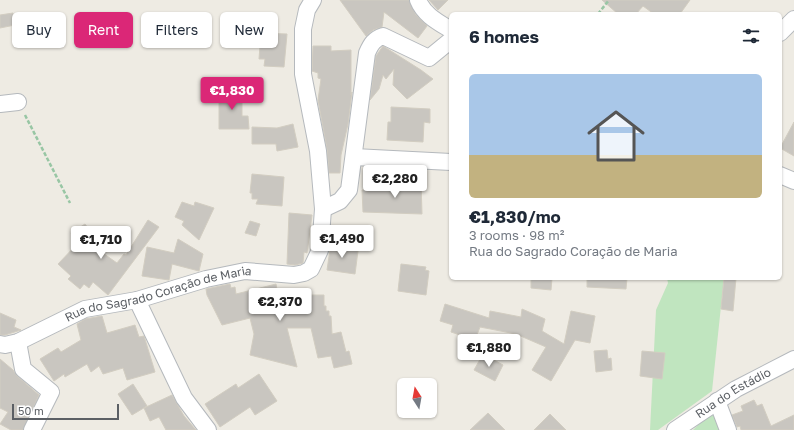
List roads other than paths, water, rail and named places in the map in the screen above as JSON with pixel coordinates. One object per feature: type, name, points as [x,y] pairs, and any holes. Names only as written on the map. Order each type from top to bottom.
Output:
[{"type":"street","name":"Rua do Sagrado Coração de Maria","points":[[0,344],[5,345],[18,342],[85,309],[137,300],[206,279],[245,271],[294,275],[304,274],[311,269],[320,250],[323,209],[318,151],[303,74],[304,29],[307,10],[313,0]]},
{"type":"street","points":[[418,0],[431,18],[449,29]]},
{"type":"street","points":[[782,31],[794,19]]},
{"type":"street","points":[[323,209],[340,201],[349,190],[367,53],[371,43],[376,38],[384,36],[429,58],[449,42]]},
{"type":"street","points":[[0,104],[18,102]]},
{"type":"street","points":[[354,157],[449,162]]},
{"type":"street","points":[[782,176],[794,181]]},
{"type":"street","points":[[137,300],[184,398],[208,430]]},
{"type":"street","points":[[18,342],[23,369],[51,392],[32,430]]},
{"type":"street","name":"Rua do Estádio","points":[[675,430],[717,401],[794,359]]},
{"type":"street","points":[[717,401],[728,430]]}]
